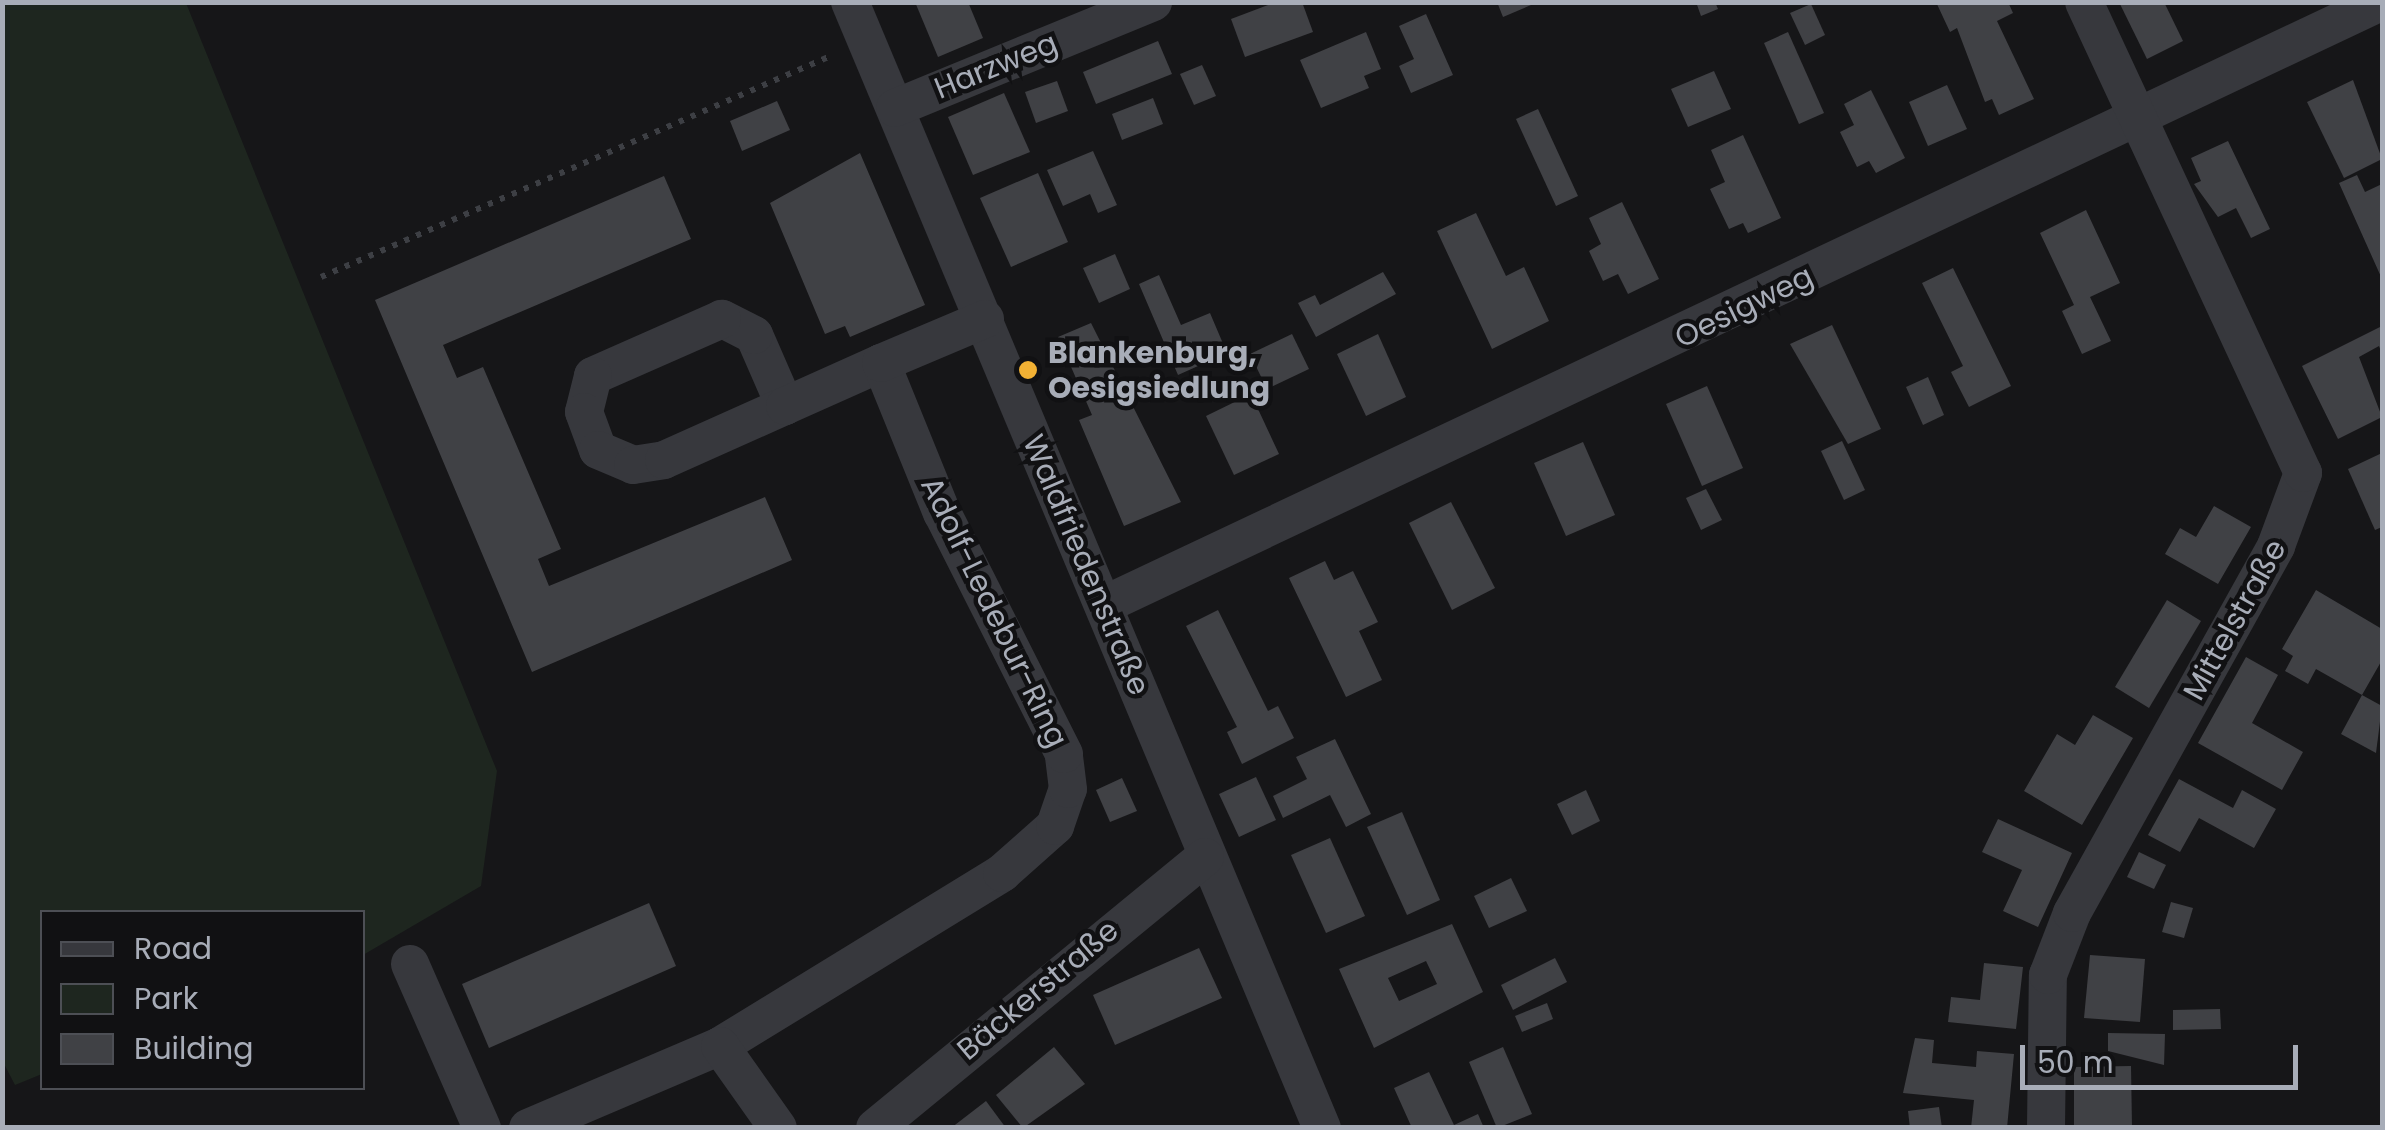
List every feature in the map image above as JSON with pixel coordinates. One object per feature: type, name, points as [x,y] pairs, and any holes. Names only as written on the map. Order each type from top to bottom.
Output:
[{"type":"street","name":"Waldfriedenstraße","points":[[850,2],[1322,1128]]},
{"type":"street","name":"Harzweg","points":[[895,108],[1153,2]]},
{"type":"street","points":[[2084,2],[2137,120]]},
{"type":"street","name":"Oesigweg","points":[[1104,605],[2380,2]]},
{"type":"street","name":"Mittelstraße","points":[[2046,1128],[2048,975],[2060,944],[2276,546],[2303,473],[2137,120]]},
{"type":"street","points":[[785,406],[754,334],[722,319],[594,376],[584,412],[598,450],[633,465],[785,406],[985,319]]},
{"type":"street","name":"Adolf-Ledebur-Ring","points":[[528,1128],[720,1046],[1002,873],[1056,826],[1068,789],[1064,754],[942,512],[882,363]]},
{"type":"street","name":"Bäckerstraße","points":[[875,1128],[1205,856]]},
{"type":"street","points":[[410,964],[482,1128]]},
{"type":"street","points":[[720,1046],[778,1128]]},
{"type":"path","points":[[321,277],[866,41]]},
{"type":"green space","points":[[3,2],[186,3],[497,771],[481,886],[365,954],[365,910],[40,910],[40,1075],[15,1085],[2,1060]]},
{"type":"building","points":[[915,2],[968,2],[983,38],[938,57]]},
{"type":"building","points":[[1276,2],[1302,2],[1313,32],[1245,57],[1231,19]]},
{"type":"building","points":[[1497,2],[1530,2],[1531,5],[1503,17]]},
{"type":"building","points":[[1696,2],[1715,2],[1718,9],[1701,16]]},
{"type":"building","points":[[1936,2],[2008,2],[2013,13],[1997,21],[2034,99],[1999,115],[1992,99],[1985,102],[1957,28],[1950,32]]},
{"type":"building","points":[[2119,2],[2164,2],[2183,41],[2147,59]]},
{"type":"building","points":[[1811,4],[1825,35],[1805,45],[1790,13]]},
{"type":"building","points":[[1426,14],[1453,75],[1411,93],[1399,66],[1414,59],[1399,26]]},
{"type":"building","points":[[1366,32],[1381,69],[1364,76],[1369,88],[1321,108],[1300,60]]},
{"type":"building","points":[[1788,32],[1824,113],[1799,124],[1764,43]]},
{"type":"building","points":[[1158,41],[1172,74],[1096,104],[1083,72]]},
{"type":"building","points":[[1202,65],[1216,96],[1194,105],[1180,74]]},
{"type":"building","points":[[1714,71],[1731,109],[1688,127],[1671,89]]},
{"type":"building","points":[[2353,80],[2382,159],[2344,178],[2307,102]]},
{"type":"building","points":[[1057,81],[1068,111],[1036,123],[1025,92]]},
{"type":"building","points":[[1947,85],[1967,129],[1928,146],[1909,102]]},
{"type":"building","points":[[1871,90],[1905,158],[1876,173],[1869,161],[1857,167],[1840,132],[1854,125],[1844,104]]},
{"type":"building","points":[[1004,93],[1030,152],[973,175],[948,117]]},
{"type":"building","points":[[1153,98],[1163,124],[1122,140],[1112,114]]},
{"type":"building","points":[[777,101],[790,130],[742,151],[730,121]]},
{"type":"building","points":[[1538,109],[1578,196],[1556,206],[1516,119]]},
{"type":"building","points":[[1743,135],[1781,218],[1748,233],[1743,223],[1729,229],[1710,189],[1725,182],[1711,150]]},
{"type":"building","points":[[2228,141],[2270,229],[2251,238],[2236,208],[2218,217],[2194,184],[2201,181],[2191,158]]},
{"type":"building","points":[[1093,151],[1117,205],[1098,213],[1090,194],[1063,206],[1047,170]]},
{"type":"building","points":[[860,153],[925,305],[850,337],[845,326],[825,334],[770,203]]},
{"type":"building","points":[[1038,173],[1068,242],[1011,267],[980,198]]},
{"type":"building","points":[[2357,175],[2365,192],[2382,184],[2382,279],[2339,183]]},
{"type":"building","points":[[664,176],[691,239],[443,345],[457,378],[483,367],[561,549],[538,559],[549,586],[765,497],[792,560],[532,672],[375,300]]},
{"type":"building","points":[[1622,202],[1659,279],[1628,294],[1618,274],[1603,281],[1589,251],[1601,244],[1589,218]]},
{"type":"building","points":[[2086,210],[2120,283],[2090,297],[2111,341],[2082,354],[2062,311],[2074,305],[2040,233]]},
{"type":"building","points":[[1476,213],[1506,276],[1524,267],[1549,321],[1492,349],[1437,231]]},
{"type":"building","points":[[1115,254],[1130,289],[1099,303],[1083,268]]},
{"type":"building","points":[[1953,268],[2011,386],[1969,407],[1951,372],[1963,366],[1922,283]]},
{"type":"building","points":[[1383,272],[1396,294],[1316,337],[1298,303],[1315,295],[1320,305]]},
{"type":"building","points":[[1159,275],[1181,325],[1210,313],[1227,353],[1178,375],[1139,284]]},
{"type":"building","points":[[1091,323],[1181,502],[1124,526],[1079,420],[1092,415],[1058,337]]},
{"type":"building","points":[[1832,325],[1881,429],[1848,444],[1790,344]]},
{"type":"building","points":[[2382,326],[2382,354],[2379,346],[2359,357],[2382,417],[2338,439],[2302,366]]},
{"type":"building","points":[[1292,334],[1309,369],[1267,389],[1250,354]]},
{"type":"building","points":[[1378,334],[1406,397],[1366,416],[1337,354]]},
{"type":"building","points":[[1928,377],[1944,415],[1923,425],[1906,387]]},
{"type":"building","points":[[1707,386],[1743,468],[1702,486],[1666,404]]},
{"type":"building","points":[[1251,394],[1279,454],[1234,475],[1206,416]]},
{"type":"building","points":[[1842,441],[1865,490],[1844,500],[1821,451]]},
{"type":"building","points":[[1583,442],[1615,515],[1566,536],[1534,463]]},
{"type":"building","points":[[2382,453],[2382,527],[2375,530],[2348,469]]},
{"type":"building","points":[[1706,489],[1722,520],[1701,530],[1686,498]]},
{"type":"building","points":[[1451,502],[1495,588],[1452,610],[1409,523]]},
{"type":"building","points":[[2214,506],[2251,527],[2218,584],[2165,554],[2180,528],[2196,537]]},
{"type":"building","points":[[1325,561],[1334,580],[1353,571],[1378,622],[1359,631],[1382,680],[1346,697],[1289,578]]},
{"type":"building","points":[[2316,590],[2382,629],[2382,660],[2362,695],[2316,669],[2308,684],[2285,671],[2293,656],[2282,649]]},
{"type":"building","points":[[2167,600],[2201,621],[2149,708],[2115,687]]},
{"type":"building","points":[[1218,610],[1268,711],[1278,706],[1294,738],[1242,764],[1227,732],[1237,727],[1186,626]]},
{"type":"building","points":[[2246,657],[2278,675],[2252,723],[2303,752],[2282,790],[2198,743]]},
{"type":"building","points":[[2362,695],[2382,706],[2376,753],[2341,734]]},
{"type":"building","points":[[2093,715],[2133,738],[2082,825],[2024,791],[2057,734],[2075,745]]},
{"type":"building","points":[[1335,739],[1371,814],[1346,827],[1330,795],[1283,818],[1273,796],[1307,779],[1296,757]]},
{"type":"building","points":[[1256,777],[1276,820],[1239,837],[1219,794]]},
{"type":"building","points":[[1122,778],[1137,811],[1110,822],[1096,790]]},
{"type":"building","points":[[2179,779],[2233,808],[2242,790],[2276,809],[2254,848],[2199,818],[2180,852],[2148,835]]},
{"type":"building","points":[[1586,790],[1600,821],[1572,835],[1557,804]]},
{"type":"building","points":[[1402,812],[1440,900],[1407,915],[1367,827]]},
{"type":"building","points":[[1998,819],[2072,853],[2038,927],[2003,911],[2022,870],[1982,852]]},
{"type":"building","points":[[1330,838],[1365,916],[1326,933],[1291,855]]},
{"type":"building","points":[[2139,852],[2166,865],[2154,889],[2127,877]]},
{"type":"building","points":[[1511,878],[1527,911],[1489,928],[1474,896]]},
{"type":"building","points":[[2171,902],[2193,908],[2184,938],[2162,932]]},
{"type":"building","points":[[649,903],[676,966],[489,1048],[462,984]]},
{"type":"building","points":[[1452,924],[1483,992],[1374,1048],[1339,969]],"holes":[[[1426,961],[1437,984],[1399,1001],[1388,978]]]},
{"type":"building","points":[[1199,948],[1222,998],[1115,1045],[1093,995]]},
{"type":"building","points":[[2090,955],[2145,959],[2140,1022],[2084,1018]]},
{"type":"building","points":[[1555,958],[1567,982],[1513,1010],[1501,985]]},
{"type":"building","points":[[1984,963],[2023,967],[2016,1029],[1948,1022],[1951,997],[1980,1000]]},
{"type":"building","points":[[1547,1003],[1553,1019],[1522,1032],[1515,1016]]},
{"type":"building","points":[[2220,1009],[2221,1029],[2173,1030],[2173,1010]]},
{"type":"building","points":[[2108,1033],[2165,1034],[2164,1065],[2108,1051]]},
{"type":"building","points":[[1915,1038],[1934,1040],[1932,1063],[1976,1067],[1977,1051],[2014,1054],[2007,1128],[1971,1128],[1974,1100],[1903,1093]]},
{"type":"building","points":[[1054,1047],[1085,1084],[1023,1128],[996,1095]]},
{"type":"building","points":[[1503,1047],[1532,1114],[1497,1128],[1469,1062]]},
{"type":"building","points":[[2131,1066],[2132,1128],[2074,1128],[2074,1067]]},
{"type":"building","points":[[1429,1072],[1454,1125],[1478,1114],[1484,1128],[1412,1128],[1394,1088]]},
{"type":"building","points":[[986,1101],[1006,1128],[951,1128]]},
{"type":"building","points":[[1939,1107],[1942,1128],[1910,1128],[1908,1111]]},
{"type":"place","name":"Blankenburg, Oesigsiedlung","points":[[1028,370]]}]
